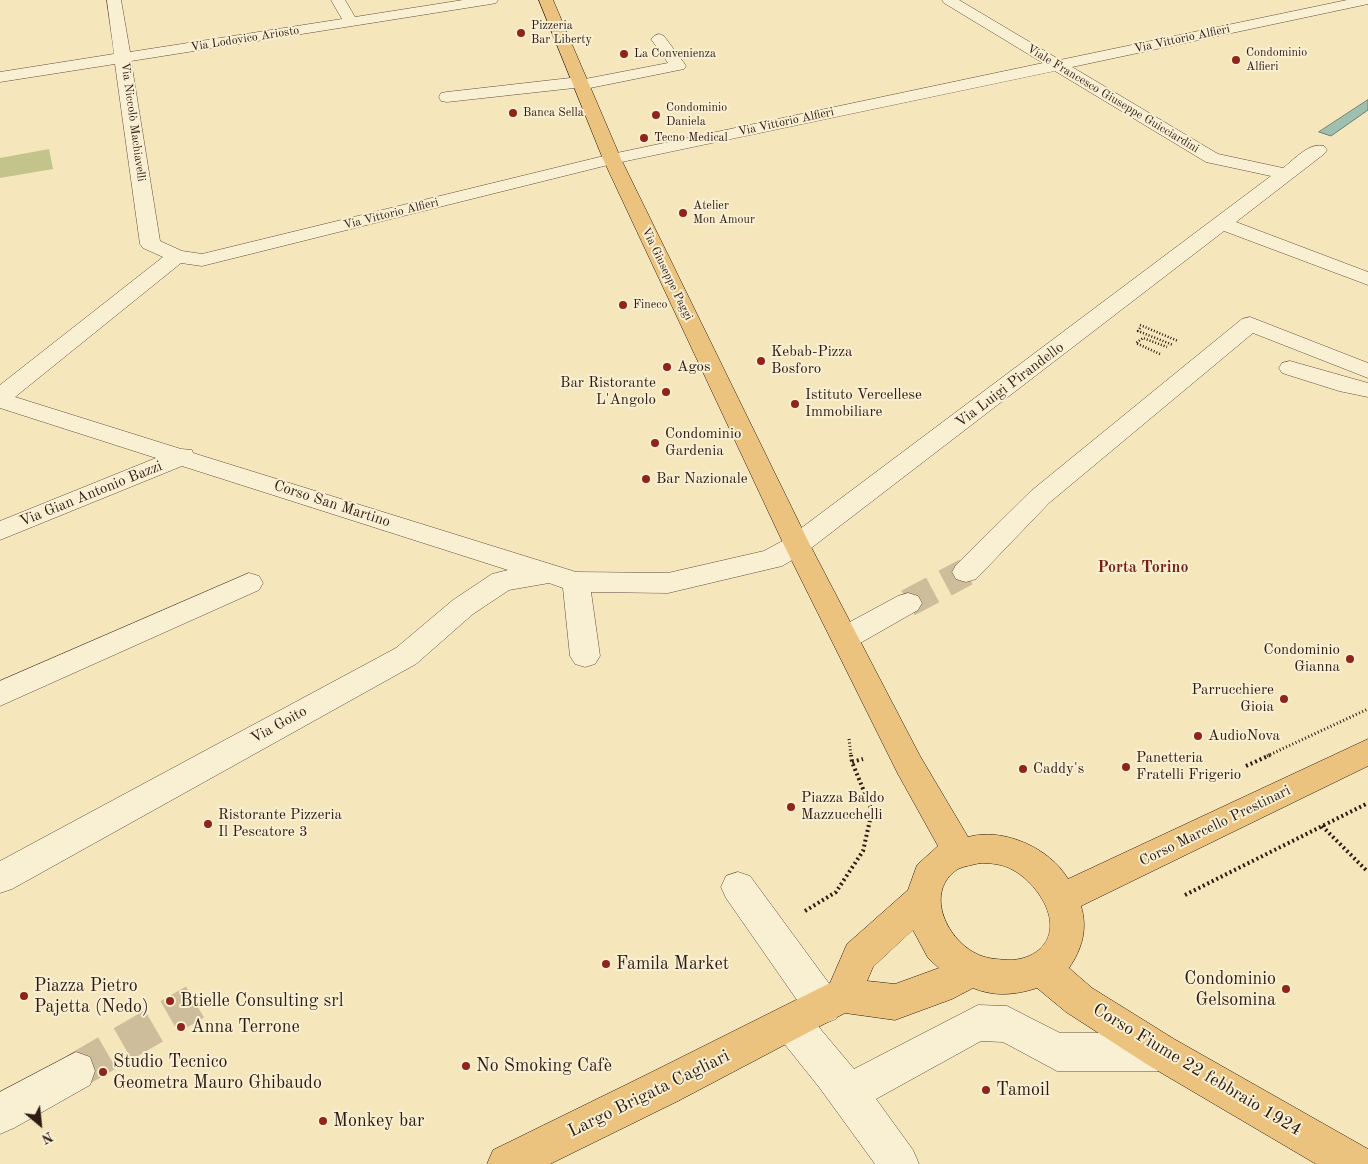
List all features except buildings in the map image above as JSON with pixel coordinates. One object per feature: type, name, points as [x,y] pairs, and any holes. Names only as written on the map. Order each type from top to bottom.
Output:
[{"type":"main road","name":"Via Giuseppe Paggi","points":[[546,0],[612,159],[797,545]]},
{"type":"main road","points":[[797,545],[909,765],[959,852]]},
{"type":"main road","name":"Corso Marcello Prestinari","points":[[1062,898],[1368,752]]},
{"type":"main road","points":[[980,848],[995,849],[1018,856],[1038,868],[1052,882],[1062,898],[1067,916],[1067,934],[1063,948],[1055,959],[1042,970],[1031,975],[1015,978],[998,978],[970,970],[956,962],[934,940],[923,913],[922,899],[926,882],[932,871],[941,862],[959,852],[980,848]]},
{"type":"main road","points":[[833,1001],[860,956],[922,899]]},
{"type":"main road","points":[[791,1023],[833,1001],[895,1002],[939,987],[970,970]]},
{"type":"main road","name":"Corso Fiume 22 febbraio 1924","points":[[1042,970],[1079,1000],[1162,1052],[1355,1164]]},
{"type":"main road","name":"Largo Brigata Cagliari","points":[[507,1164],[791,1023]]},
{"type":"street","name":"Via Niccolò Machiavelli","points":[[114,0],[150,244]]},
{"type":"street","points":[[338,0],[351,22]]},
{"type":"street","name":"Via Lodovico Ariosto","points":[[0,77],[491,0]]},
{"type":"street","name":"Viale Francesco Giuseppe Guicciardini","points":[[949,0],[1212,158],[1286,174]]},
{"type":"street","points":[[1330,0],[1361,2]]},
{"type":"street","name":"Via Vittorio Alfieri","points":[[150,244],[177,256],[202,260],[612,159],[1361,2]]},
{"type":"street","points":[[447,97],[579,83],[678,66],[659,39]]},
{"type":"street","name":"Via Luigi Pirandello","points":[[797,545],[1318,150]]},
{"type":"street","points":[[1221,224],[1368,279]]},
{"type":"street","points":[[0,396],[177,256]]},
{"type":"street","points":[[966,572],[1040,497],[1250,324],[1368,371]]},
{"type":"street","points":[[1290,368],[1347,386],[1368,390]]},
{"type":"street","name":"Corso San Martino","points":[[0,400],[564,577],[668,582],[772,560],[797,545]]},
{"type":"street","name":"Via Gian Antonio Bazzi","points":[[0,531],[183,456]]},
{"type":"street","points":[[564,577],[585,656]]},
{"type":"street","name":"Via Goito","points":[[0,878],[406,656],[463,607],[502,581],[564,577]]},
{"type":"street","points":[[0,694],[249,583]]},
{"type":"street","points":[[845,638],[908,603]]},
{"type":"street","points":[[738,887],[833,1001]]},
{"type":"street","points":[[791,1023],[833,1073],[899,1164]]},
{"type":"street","points":[[847,1094],[978,1023],[1007,1024],[1057,1052],[1162,1052]]},
{"type":"street","points":[[0,1114],[76,1071]]},
{"type":"path","points":[[1142,326],[1138,331],[1174,345]]},
{"type":"path","points":[[1147,328],[1183,344]]},
{"type":"path","points":[[1142,345],[1136,343],[1143,338],[1169,348]]},
{"type":"path","points":[[802,913],[836,892],[863,851],[872,812],[852,762],[849,739]]},
{"type":"path","points":[[1185,895],[1368,803]]},
{"type":"path","points":[[1322,826],[1368,872]]},
{"type":"green space","points":[[49,149],[53,169],[0,178],[0,158]]},
{"type":"shaded area","points":[[1368,100],[1368,110],[1331,136],[1319,132]]},
{"type":"tunnel","points":[[908,603],[966,572]]},
{"type":"tunnel","points":[[76,1071],[195,1002]]},
{"type":"place","name":"Pizzeria Bar Liberty","points":[[521,33]]},
{"type":"place","name":"La Convenienza","points":[[624,54]]},
{"type":"place","name":"Condominio Alfieri","points":[[1236,60]]},
{"type":"place","name":"Banca Sella","points":[[513,113]]},
{"type":"place","name":"Condominio Daniela","points":[[656,115]]},
{"type":"place","name":"Tecno Medical","points":[[644,138]]},
{"type":"place","name":"Atelier Mon Amour","points":[[683,213]]},
{"type":"place","name":"Fineco","points":[[623,305]]},
{"type":"place","name":"Kebab-Pizza Bosforo","points":[[761,361]]},
{"type":"place","name":"Agos","points":[[667,367]]},
{"type":"place","name":"Bar Ristorante L'Angolo","points":[[666,392]]},
{"type":"place","name":"Istituto Vercellese Immobiliare","points":[[795,404]]},
{"type":"place","name":"Condominio Gardenia","points":[[655,443]]},
{"type":"place","name":"Bar Nazionale","points":[[646,479]]},
{"type":"place","name":"Condominio Gianna","points":[[1350,659]]},
{"type":"place","name":"Parrucchiere Gioia","points":[[1284,699]]},
{"type":"place","name":"AudioNova","points":[[1198,736]]},
{"type":"place","name":"Panetteria Fratelli Frigerio","points":[[1126,767]]},
{"type":"place","name":"Caddy's","points":[[1023,769]]},
{"type":"place","name":"Piazza Baldo Mazzucchelli","points":[[791,807]]},
{"type":"place","name":"Ristorante Pizzeria Il Pescatore 3","points":[[208,824]]},
{"type":"place","name":"Famila Market","points":[[606,964]]},
{"type":"place","name":"Condominio Gelsomina","points":[[1286,989]]},
{"type":"place","name":"Piazza Pietro Pajetta (Nedo)","points":[[24,996]]},
{"type":"place","name":"Btielle Consulting srl","points":[[170,1001]]},
{"type":"place","name":"Anna Terrone","points":[[181,1027]]},
{"type":"place","name":"No Smoking Cafè","points":[[466,1066]]},
{"type":"place","name":"Studio Tecnico Geometra Mauro Ghibaudo","points":[[103,1072]]},
{"type":"place","name":"Tamoil","points":[[986,1090]]},
{"type":"place","name":"Monkey bar","points":[[323,1121]]},
{"type":"district","name":"Porta Torino","points":[[1143,568]]}]
